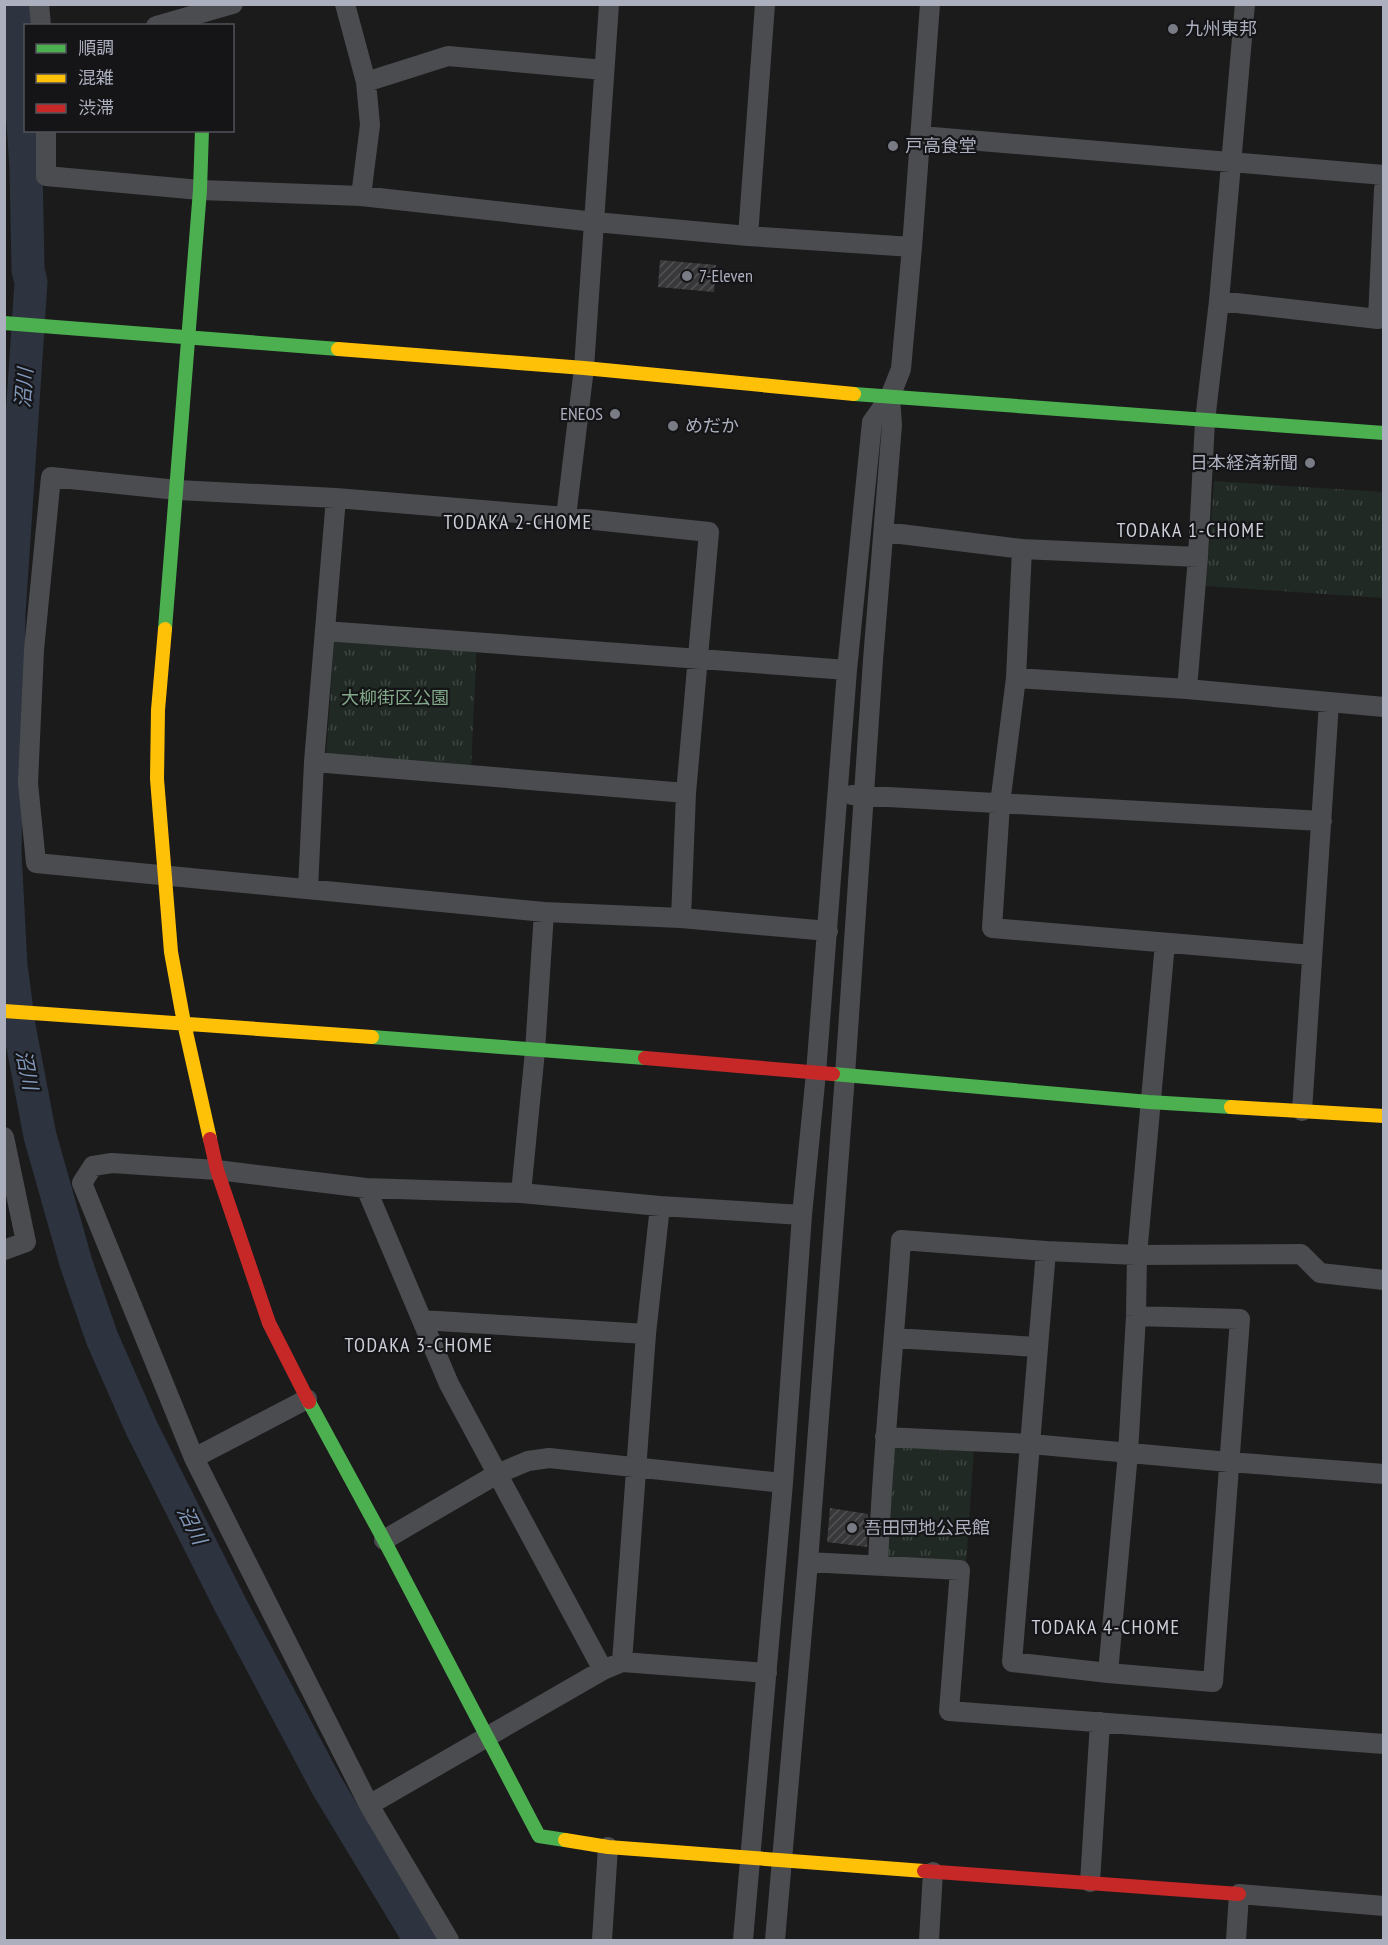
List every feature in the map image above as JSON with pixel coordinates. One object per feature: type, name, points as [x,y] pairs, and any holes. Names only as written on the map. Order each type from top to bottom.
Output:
[{"type":"street","points":[[39,4],[41,24]]},
{"type":"street","points":[[164,24],[209,13],[233,4]]},
{"type":"street","points":[[345,4],[366,82],[370,125],[361,196]]},
{"type":"street","points":[[566,518],[584,368],[609,4]]},
{"type":"street","points":[[748,236],[765,4]]},
{"type":"street","points":[[743,1941],[783,1483],[802,1215],[828,931],[847,670],[872,422],[890,397],[901,369],[930,4]]},
{"type":"street","points":[[1187,689],[1198,557],[1205,421],[1219,301],[1245,4]]},
{"type":"street","points":[[366,82],[448,56],[604,70]]},
{"type":"street","points":[[46,132],[46,176],[200,190],[361,196],[594,222],[748,236],[912,247]]},
{"type":"street","points":[[202,132],[200,190],[158,710],[157,779],[164,874],[171,952],[184,1023],[217,1170],[269,1323],[307,1400],[384,1540],[539,1836],[609,1847],[1383,1906]]},
{"type":"street","points":[[921,136],[1383,175]]},
{"type":"street","points":[[1219,301],[1378,319],[1383,189]]},
{"type":"street","points":[[4,323],[584,368],[890,397],[1383,433]]},
{"type":"street","points":[[775,1941],[808,1562],[846,1075],[892,425],[890,397]]},
{"type":"street","points":[[681,918],[686,793],[709,532],[336,498],[177,490],[51,477],[34,650],[28,783],[36,862],[544,912],[681,918],[828,931]]},
{"type":"street","points":[[308,889],[314,762],[336,498]]},
{"type":"street","points":[[884,532],[1022,549],[1198,557]]},
{"type":"street","points":[[1022,549],[1016,678],[1000,804],[992,928],[1312,955]]},
{"type":"street","points":[[325,631],[847,670]]},
{"type":"street","points":[[1016,678],[1187,689],[1383,707]]},
{"type":"street","points":[[1302,1111],[1329,703]]},
{"type":"street","points":[[314,762],[686,793]]},
{"type":"street","points":[[837,795],[1322,821]]},
{"type":"street","points":[[520,1192],[535,1051],[544,912]]},
{"type":"street","points":[[1108,1673],[1128,1453],[1137,1255],[1165,943]]},
{"type":"street","points":[[4,1011],[846,1075],[1149,1102],[1383,1116]]},
{"type":"street","points":[[4,1137],[26,1242],[4,1250]]},
{"type":"street","points":[[449,1941],[369,1805],[194,1458],[82,1183],[93,1166],[112,1164],[217,1170],[366,1188],[520,1192],[660,1206],[802,1215]]},
{"type":"street","points":[[366,1188],[449,1384],[497,1474],[613,1666]]},
{"type":"street","points":[[613,1666],[637,1466],[646,1334],[660,1206]]},
{"type":"street","points":[[878,1564],[885,1437],[895,1338],[901,1240],[1137,1255],[1301,1254],[1320,1273],[1383,1280]]},
{"type":"street","points":[[1046,1251],[1036,1347],[1031,1444],[1012,1662],[1213,1682],[1240,1319],[1136,1316]]},
{"type":"street","points":[[422,1320],[646,1334]]},
{"type":"street","points":[[895,1338],[1036,1347]]},
{"type":"street","points":[[194,1458],[307,1400]]},
{"type":"street","points":[[885,1437],[1031,1444],[1383,1474]]},
{"type":"street","points":[[384,1540],[497,1474],[528,1461],[549,1458],[783,1483]]},
{"type":"street","points":[[808,1562],[960,1570],[949,1711],[1383,1744]]},
{"type":"street","points":[[369,1805],[613,1666],[767,1673]]},
{"type":"street","points":[[1090,1882],[1100,1722]]},
{"type":"street","points":[[602,1941],[609,1847]]},
{"type":"street","points":[[929,1941],[933,1872]]},
{"type":"street","points":[[1236,1941],[1239,1894]]},
{"type":"green space","points":[[1214,481],[1383,492],[1383,598],[1206,586]]},
{"type":"green space","name":"大柳街区公園","points":[[335,632],[477,642],[471,768],[326,755]]},
{"type":"green space","points":[[891,1442],[974,1447],[966,1567],[879,1560]]},
{"type":"building","name":"7-Eleven","points":[[660,260],[716,265],[714,292],[658,287]]},
{"type":"building","name":"吾田団地公民館","points":[[830,1508],[868,1514],[867,1547],[827,1542]]},
{"type":"waterway","name":"沼川","points":[[15,4],[26,168],[28,270],[31,282],[9,614],[5,853],[11,966],[19,1026],[40,1136],[76,1263],[102,1338],[142,1429],[230,1604],[327,1786],[420,1940]]},
{"type":"traffic: fast","points":[[165,629],[200,190],[202,132]]},
{"type":"traffic: fast","points":[[4,323],[338,349]]},
{"type":"traffic: fast","points":[[854,394],[1384,433]]},
{"type":"traffic: fast","points":[[372,1037],[645,1058]]},
{"type":"traffic: fast","points":[[833,1074],[1231,1107]]},
{"type":"traffic: fast","points":[[309,1402],[539,1836],[565,1840]]},
{"type":"traffic: slow","points":[[338,349],[584,368],[854,394]]},
{"type":"traffic: slow","points":[[165,629],[158,710],[157,779],[171,952],[210,1139]]},
{"type":"traffic: slow","points":[[4,1011],[372,1037]]},
{"type":"traffic: slow","points":[[1231,1107],[1384,1116]]},
{"type":"traffic: slow","points":[[565,1840],[608,1847],[924,1871]]},
{"type":"traffic: jam","points":[[645,1058],[833,1074]]},
{"type":"traffic: jam","points":[[210,1139],[217,1170],[269,1323],[309,1402]]},
{"type":"traffic: jam","points":[[924,1871],[1239,1894]]},
{"type":"place","name":"九州東邦","points":[[1173,29]]},
{"type":"place","name":"戸高食堂","points":[[893,146]]},
{"type":"place","name":"7-Eleven","points":[[687,276]]},
{"type":"place","name":"ENEOS","points":[[615,414]]},
{"type":"place","name":"めだか","points":[[673,426]]},
{"type":"place","name":"日本経済新聞","points":[[1310,463]]},
{"type":"place","name":"吾田団地公民館","points":[[852,1528]]},
{"type":"district","name":"TODAKA 2-CHOME","points":[[518,522]]},
{"type":"district","name":"TODAKA 1-CHOME","points":[[1191,530]]},
{"type":"district","name":"TODAKA 3-CHOME","points":[[419,1345]]},
{"type":"district","name":"TODAKA 4-CHOME","points":[[1106,1627]]}]
